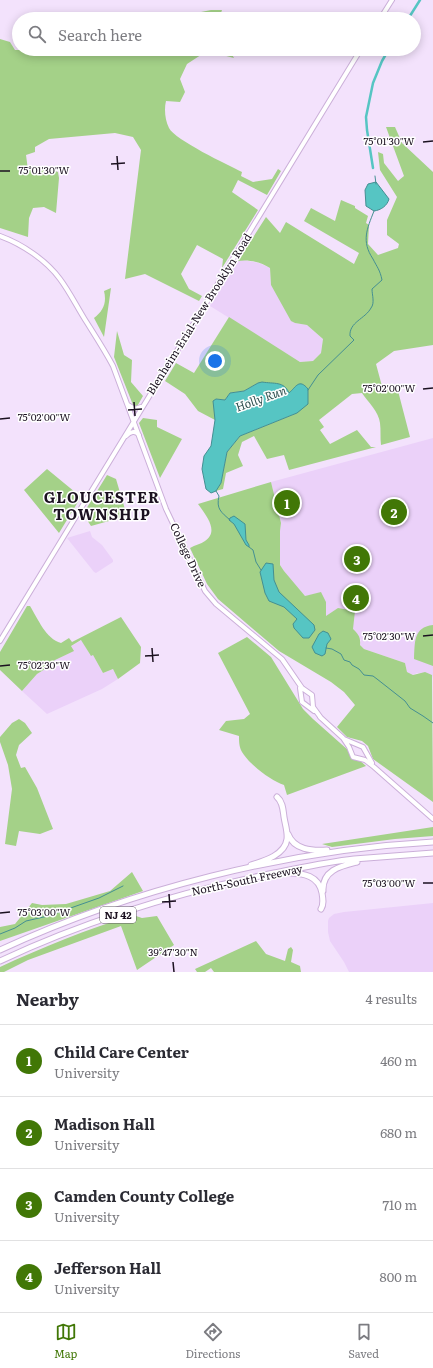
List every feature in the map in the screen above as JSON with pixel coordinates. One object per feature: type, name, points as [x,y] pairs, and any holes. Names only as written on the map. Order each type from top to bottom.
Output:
[{"type":"highway","points":[[229,872],[272,857],[285,845],[287,841],[287,834],[281,802],[277,797]]},
{"type":"highway","points":[[284,797],[283,802],[288,833],[290,839],[295,844],[304,849],[315,850],[352,849]]},
{"type":"highway","name":"North-South Freeway","points":[[0,950],[94,912],[152,892],[229,872],[290,859],[352,849],[433,842]]},
{"type":"highway","name":"North-South Freeway","points":[[0,961],[47,941],[153,903],[214,886],[354,859],[433,853]]},
{"type":"highway","points":[[328,907],[323,889],[324,880],[328,875],[340,867],[374,858]]},
{"type":"highway","points":[[261,876],[297,873],[312,877],[318,881],[321,887],[323,902],[321,909]]},
{"type":"main road","points":[[384,12],[392,0]]},
{"type":"main road","name":"Blenheim-Erial-New Brooklyn Road","points":[[0,641],[357,56]]},
{"type":"main road","name":"College Drive","points":[[0,236],[17,243],[38,257],[59,277],[113,366],[166,509],[205,591],[216,604],[282,659],[302,690],[302,698]]},
{"type":"main road","points":[[128,405],[133,409],[136,409],[141,407],[145,402]]},
{"type":"main road","points":[[124,438],[132,432],[136,432],[139,436]]},
{"type":"main road","name":"College Drive","points":[[294,677],[304,690],[309,693]]},
{"type":"main road","points":[[321,718],[314,708],[313,696],[309,693],[305,693],[302,698],[302,702],[311,707],[321,718],[343,738],[353,757],[367,761],[374,766],[433,819]]},
{"type":"main road","points":[[306,705],[311,704],[313,701]]},
{"type":"main road","points":[[343,738],[363,746],[368,758],[374,766]]},
{"type":"main road","points":[[351,751],[353,746],[358,745]]},
{"type":"main road","points":[[359,759],[364,756],[365,750]]},
{"type":"shaded area","points":[[211,10],[222,10],[221,12],[201,12]]},
{"type":"shaded area","points":[[0,39],[10,42],[12,45],[12,56],[199,56],[187,64],[180,79],[185,92],[180,102],[166,101],[165,114],[169,128],[181,139],[202,152],[242,172],[241,176],[253,182],[272,179],[278,169],[281,171],[267,195],[238,180],[232,192],[258,210],[222,268],[223,259],[197,245],[181,274],[189,289],[202,296],[199,301],[145,274],[125,279],[141,150],[133,137],[115,133],[49,139],[35,147],[35,152],[26,155],[28,170],[49,169],[58,172],[59,178],[56,213],[44,207],[33,208],[29,218],[28,237],[0,228]]},
{"type":"shaded area","points":[[386,127],[395,127],[402,143],[433,172],[433,345],[394,351],[376,364],[383,390],[397,387],[410,437],[381,445],[380,423],[375,411],[362,393],[352,394],[319,420],[324,427],[320,430],[330,444],[357,430],[371,447],[376,447],[289,470],[284,455],[267,459],[254,436],[242,442],[238,455],[243,466],[226,473],[223,489],[212,492],[221,483],[227,452],[240,436],[297,413],[289,393],[258,383],[244,391],[230,393],[225,400],[215,399],[215,420],[198,411],[185,394],[165,381],[176,363],[194,373],[229,317],[300,362],[313,361],[321,353],[323,339],[307,325],[291,321],[271,285],[270,268],[263,264],[246,260],[238,261],[266,217],[280,233],[286,222],[354,264],[359,253],[304,221],[311,208],[335,221],[341,200],[355,206],[355,208],[368,216],[366,223],[369,225],[368,244],[378,255],[398,248],[399,244],[387,235],[387,220],[397,197],[380,170],[378,152],[383,154],[384,163],[398,181],[404,176]]},
{"type":"shaded area","points":[[243,260],[259,263],[270,268],[271,285],[295,323],[307,325],[323,339],[321,353],[313,361],[300,362],[210,306],[238,261]]},
{"type":"shaded area","points":[[111,288],[104,337],[94,318],[100,313],[104,306],[104,291]]},
{"type":"shaded area","points":[[117,331],[124,355],[132,360],[131,382],[143,396],[135,410],[114,357]]},
{"type":"shaded area","points":[[143,418],[157,420],[157,427],[182,439],[160,478],[139,423]]},
{"type":"shaded area","points":[[433,438],[433,679],[432,675],[417,673],[413,675],[407,672],[405,663],[364,649],[360,645],[361,640],[325,617],[326,602],[316,594],[305,596],[291,581],[280,565],[281,523],[271,482]]},
{"type":"shaded area","points":[[47,469],[81,497],[59,533],[24,490]]},
{"type":"shaded area","points":[[107,475],[116,479],[127,516],[91,526],[83,514]]},
{"type":"shaded area","points":[[271,482],[281,523],[280,565],[284,571],[305,596],[321,592],[326,602],[326,616],[338,608],[355,611],[353,629],[359,636],[360,645],[364,649],[405,663],[407,672],[413,675],[425,672],[432,675],[433,802],[373,759],[368,746],[362,741],[347,737],[337,727],[355,705],[344,692],[331,682],[279,651],[218,599],[207,584],[190,548],[205,541],[211,532],[210,522],[198,504]]},
{"type":"shaded area","points":[[90,531],[92,537],[102,545],[113,560],[113,562],[96,573],[67,538]]},
{"type":"shaded area","points":[[27,606],[30,606],[47,633],[56,641],[61,643],[69,638],[72,642],[121,617],[141,647],[140,663],[118,679],[113,669],[103,673],[93,655],[91,656],[81,640],[71,646],[74,651],[53,661],[50,666],[37,674],[22,691],[0,670],[0,652]]},
{"type":"shaded area","points":[[433,625],[433,666],[414,659],[415,642],[418,632],[426,626]]},
{"type":"shaded area","points":[[247,637],[271,657],[303,709],[366,766],[287,795],[284,785],[267,776],[245,757],[240,748],[239,736],[219,730],[226,721],[244,719],[250,714],[218,653]]},
{"type":"shaded area","points":[[82,640],[90,655],[93,655],[103,673],[113,669],[118,679],[102,689],[47,714],[22,691],[37,674],[50,666],[53,661],[73,651],[71,646]]},
{"type":"shaded area","points":[[19,719],[25,723],[32,733],[19,745],[16,755],[21,768],[25,767],[37,788],[53,829],[40,834],[19,831],[16,846],[5,844],[12,789],[8,765],[0,742],[0,737],[12,723]]},
{"type":"shaded area","points":[[433,827],[433,836],[332,847],[322,844]]},
{"type":"shaded area","points":[[132,872],[143,891],[0,941],[0,927],[15,924],[32,903],[42,905],[66,904],[110,891]]},
{"type":"shaded area","points":[[433,903],[433,972],[349,972],[330,941],[328,921],[334,914]]},
{"type":"shaded area","points":[[133,915],[142,918],[157,916],[174,945],[137,970],[121,926],[28,960],[4,972],[0,972],[0,967],[33,952],[82,932]]},
{"type":"shaded area","points":[[256,941],[266,954],[285,961],[288,949],[291,947],[293,950],[291,962],[300,966],[301,972],[214,972],[211,968],[205,972],[197,972],[195,969]]},
{"type":"water","points":[[376,182],[389,199],[387,204],[379,210],[374,211],[366,206],[365,190],[368,184]]},
{"type":"water","points":[[262,382],[284,386],[289,393],[298,385],[302,384],[308,389],[308,404],[297,413],[240,436],[227,452],[221,483],[216,491],[211,493],[206,489],[202,469],[204,456],[211,446],[215,420],[213,401],[216,399],[225,400],[230,393],[244,391]]},
{"type":"water","points":[[234,516],[245,524],[246,540],[249,547],[246,545],[234,524],[229,520]]},
{"type":"water","points":[[266,563],[273,564],[274,580],[279,592],[314,625],[315,630],[309,638],[303,638],[294,628],[293,624],[297,619],[284,607],[269,601],[265,593],[260,572]]},
{"type":"water","points":[[323,631],[328,633],[331,639],[327,644],[325,654],[322,656],[315,653],[312,647],[319,634]]},
{"type":"waterway","name":"Holly Run","points":[[412,12],[420,0]]},
{"type":"waterway","name":"Holly Run","points":[[373,168],[366,117],[373,83],[385,56]]},
{"type":"waterway","name":"Holly Run","points":[[375,176],[376,184]]},
{"type":"waterway","name":"Holly Run","points":[[308,390],[318,375],[354,340],[350,336],[350,331],[352,327],[371,308],[373,301],[372,289],[382,280],[379,271],[369,253],[366,241],[367,229],[374,211]]},
{"type":"waterway","name":"Holly Run","points":[[216,491],[219,496],[218,504],[220,510],[230,520]]},
{"type":"waterway","name":"Holly Run","points":[[249,547],[253,550],[256,562],[261,570]]},
{"type":"waterway","name":"Holly Run","points":[[326,648],[332,649],[341,654],[344,660],[350,662],[364,675],[373,676],[405,701],[410,708],[433,723]]},
{"type":"waterway","points":[[0,934],[15,928],[26,921],[48,916],[99,898],[123,886]]},
{"type":"place","name":"Child Care Center","points":[[287,503]]},
{"type":"place","name":"Madison Hall","points":[[394,512]]},
{"type":"place","name":"Camden County College","points":[[357,559]]},
{"type":"place","name":"Jefferson Hall","points":[[356,598]]},
{"type":"district","name":"GLOUCESTER TOWNSHIP","points":[[102,506]]}]
